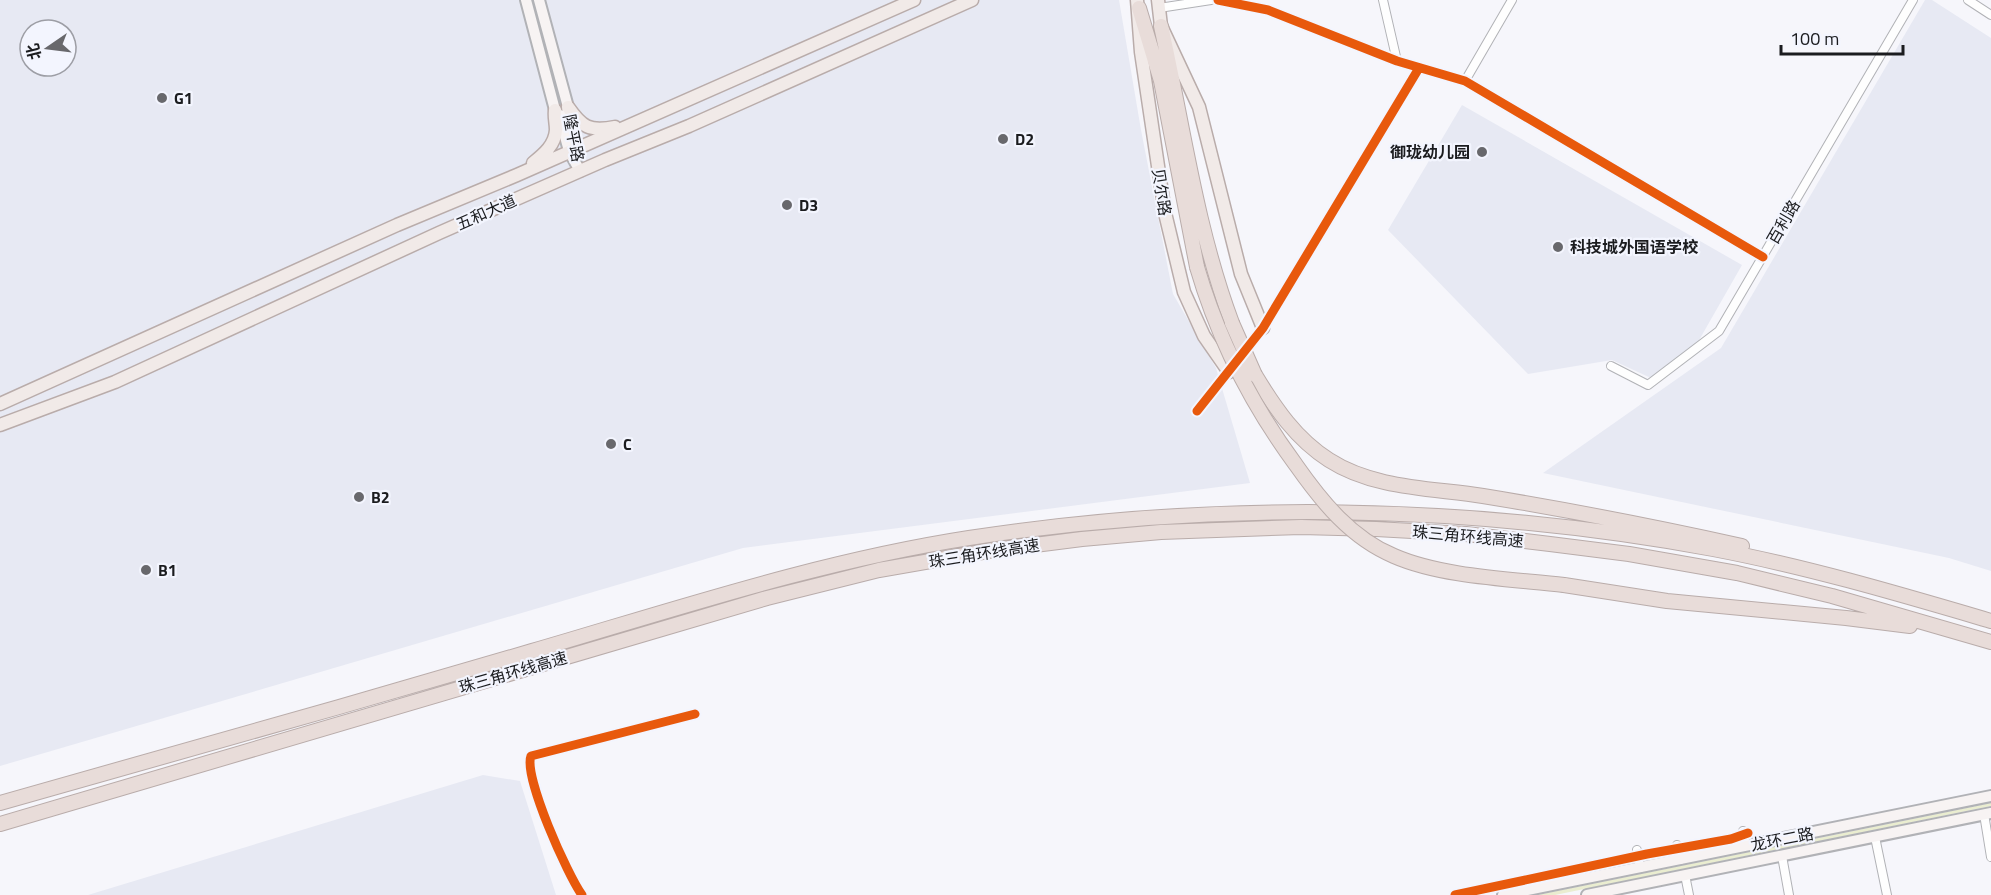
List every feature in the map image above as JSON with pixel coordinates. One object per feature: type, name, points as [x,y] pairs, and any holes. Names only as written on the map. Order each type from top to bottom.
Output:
[{"type":"highway","points":[[1137,3],[1161,81],[1197,267],[1207,302],[1242,382],[1269,426],[1308,483],[1345,525],[1370,543],[1394,556],[1419,565],[1462,573],[1564,585],[1667,601],[1846,618],[1958,633]]},
{"type":"highway","points":[[1161,26],[1199,212],[1215,274],[1232,323],[1256,375],[1286,422],[1304,441],[1329,461],[1354,473],[1388,483],[1481,496],[1711,539],[1798,560],[1881,589]]},
{"type":"highway","name":"珠三角环线高速","points":[[0,803],[392,692],[762,583],[873,556],[926,546],[969,538],[1068,526],[1236,513],[1366,512],[1490,518],[1635,536],[1714,549],[1797,567],[1991,621]]},
{"type":"highway","name":"珠三角环线高速","points":[[0,824],[767,598],[879,570],[988,551],[1082,539],[1161,532],[1301,527],[1487,537],[1629,554],[1737,573],[1832,596],[1991,642]]},
{"type":"main road","name":"隆平路","points":[[526,0],[561,108],[567,113],[572,150],[580,171]]},
{"type":"main road","name":"隆平路","points":[[539,0],[561,108]]},
{"type":"main road","name":"五和大道","points":[[0,404],[397,225],[517,175],[914,0]]},
{"type":"main road","name":"五和大道","points":[[0,425],[108,385],[439,233],[689,126],[972,0]]},
{"type":"main road","name":"贝尔路","points":[[1137,3],[1141,51],[1165,213],[1181,280],[1204,336],[1229,372]]},
{"type":"main road","points":[[1159,3],[1161,26],[1199,107],[1241,274],[1263,328]]},
{"type":"main road","points":[[517,175],[552,145],[561,108],[592,129],[628,125]]},
{"type":"main road","name":"龙环二路","points":[[1503,895],[1991,796]]},
{"type":"main road","name":"龙环二路","points":[[1587,895],[1616,892],[1685,875],[1987,814]]},
{"type":"street","points":[[1159,3],[1211,0]]},
{"type":"street","points":[[1218,0],[1268,10],[1397,62],[1465,81],[1762,257]]},
{"type":"street","points":[[1383,0],[1397,62]]},
{"type":"street","points":[[1465,81],[1512,0]]},
{"type":"street","name":"百利路","points":[[1611,366],[1648,385],[1719,331],[1913,0]]},
{"type":"street","points":[[1968,0],[1991,15]]},
{"type":"street","points":[[1197,411],[1263,328],[1419,68]]},
{"type":"street","points":[[582,895],[563,860],[534,785],[529,763],[531,756],[695,714]]},
{"type":"street","points":[[1987,814],[1991,857]]},
{"type":"street","points":[[1743,831],[1746,846]]},
{"type":"street","points":[[1875,837],[1887,895]]},
{"type":"street","points":[[1677,845],[1680,860]]},
{"type":"street","points":[[1636,850],[1640,868]]},
{"type":"street","points":[[1782,855],[1789,895]]},
{"type":"street","points":[[1685,875],[1689,895]]},
{"type":"shaded area","points":[[0,0],[1119,0],[1141,130],[1173,294],[1216,368],[1250,483],[743,548],[0,766]]},
{"type":"shaded area","points":[[1925,0],[1932,0],[1991,38],[1991,571],[1949,558],[1543,473],[1721,348]]},
{"type":"shaded area","name":"科技城外国语学校","points":[[1462,105],[1742,265],[1690,356],[1651,378],[1612,360],[1528,374],[1388,230]]},
{"type":"shaded area","points":[[483,775],[520,781],[556,895],[88,895]]},
{"type":"green space","points":[[1991,803],[1991,806],[1555,895],[1537,895]]},
{"type":"cycle path","points":[[1218,0],[1268,10],[1397,61],[1465,81],[1763,257]]},
{"type":"cycle path","points":[[1197,411],[1263,328],[1419,68]]},
{"type":"cycle path","points":[[582,895],[548,826],[530,767],[531,756],[695,714]]},
{"type":"cycle path","points":[[1455,895],[1647,854],[1731,839],[1748,833]]},
{"type":"place","name":"G1","points":[[162,98]]},
{"type":"place","name":"D2","points":[[1003,139]]},
{"type":"place","name":"御珑幼儿园","points":[[1482,152]]},
{"type":"place","name":"D3","points":[[787,205]]},
{"type":"place","name":"科技城外国语学校","points":[[1558,247]]},
{"type":"place","name":"C","points":[[611,444]]},
{"type":"place","name":"B2","points":[[359,497]]},
{"type":"place","name":"B1","points":[[146,570]]}]
